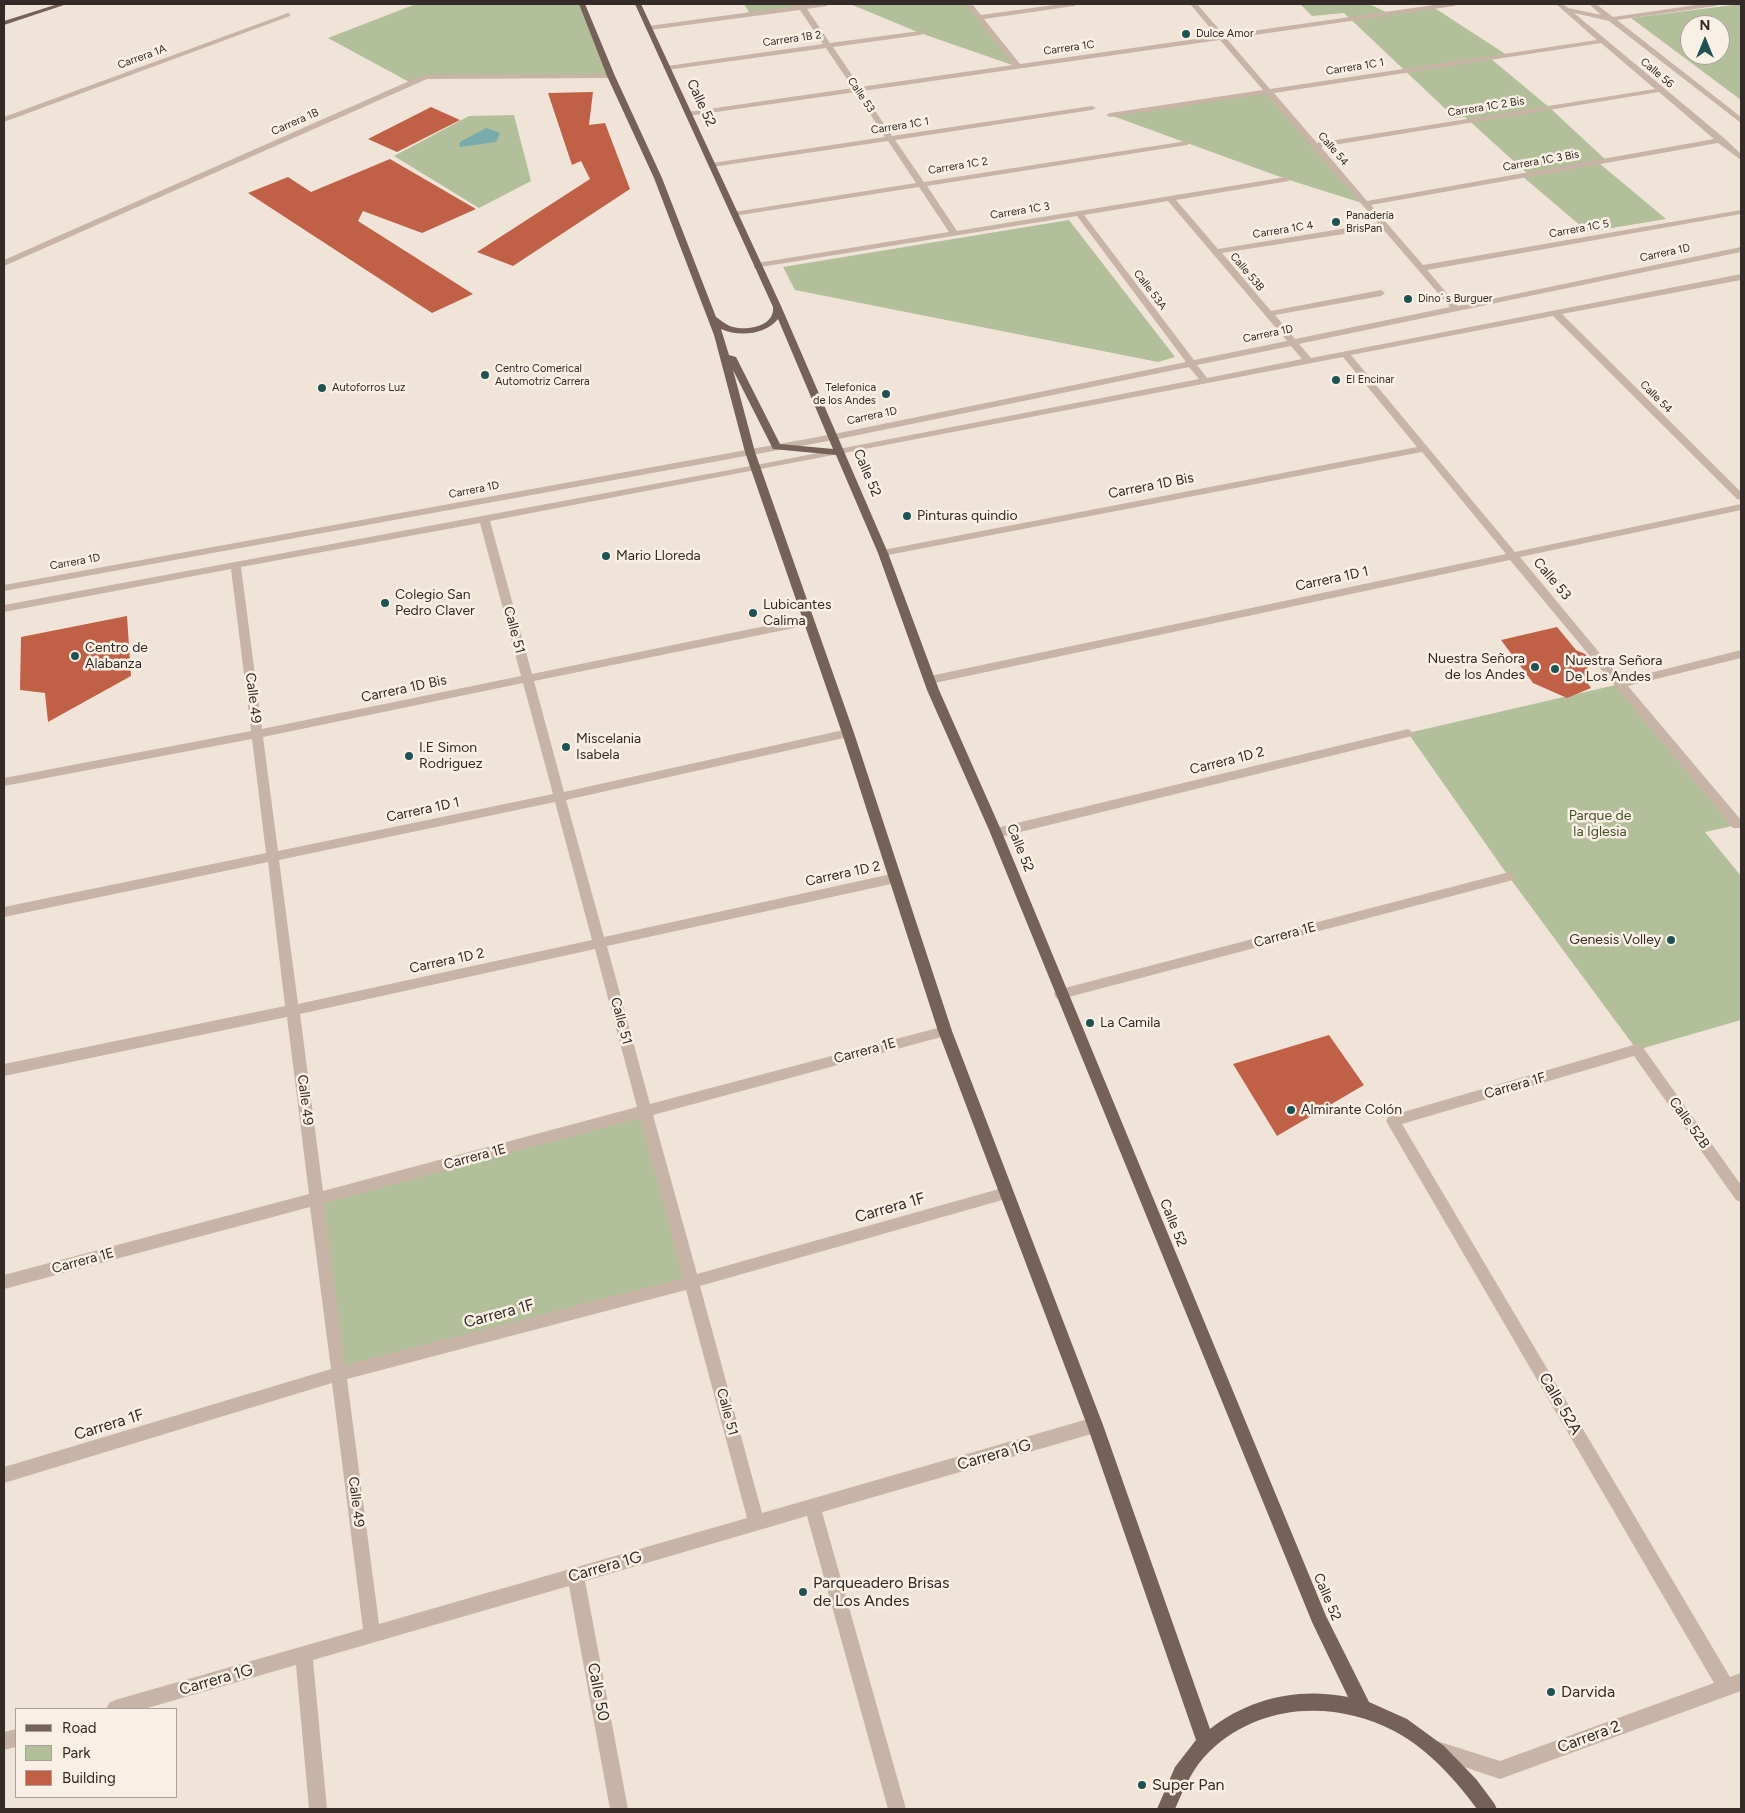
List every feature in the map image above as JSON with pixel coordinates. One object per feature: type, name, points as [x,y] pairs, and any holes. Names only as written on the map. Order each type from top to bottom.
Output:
[{"type":"main road","points":[[4,23],[64,4]]},
{"type":"main road","points":[[582,4],[611,76],[658,178],[720,335],[776,447],[840,452]]},
{"type":"main road","name":"Calle 52","points":[[638,4],[777,306],[834,437],[883,553],[930,680],[996,833],[1316,1613],[1363,1708]]},
{"type":"main road","points":[[713,317],[722,326],[730,329],[758,329],[773,322],[778,312],[777,306]]},
{"type":"main road","points":[[720,335],[750,452],[848,733],[945,1030],[1095,1425],[1206,1742]]},
{"type":"main road","points":[[1166,1809],[1186,1768],[1206,1742],[1232,1722],[1262,1708],[1294,1701],[1328,1701],[1363,1708],[1401,1725],[1437,1750],[1466,1779],[1488,1809]]},
{"type":"street","points":[[649,28],[749,11],[826,4]]},
{"type":"street","points":[[970,4],[1018,67]]},
{"type":"street","points":[[980,17],[1074,4]]},
{"type":"street","name":"Calle 54","points":[[1193,4],[1456,309]]},
{"type":"street","name":"Carrera 1C","points":[[688,114],[1454,4]]},
{"type":"street","name":"Calle 56","points":[[1592,4],[1741,121]]},
{"type":"street","points":[[1561,5],[1578,13],[1611,19],[1716,4]]},
{"type":"street","name":"Calle 56","points":[[1561,5],[1741,158]]},
{"type":"street","name":"Calle 53","points":[[802,7],[954,233]]},
{"type":"street","name":"Carrera 1A","points":[[4,120],[288,15]]},
{"type":"street","name":"Carrera 1B 2","points":[[667,68],[920,33]]},
{"type":"street","name":"Carrera 1C 1","points":[[1110,115],[1603,41]]},
{"type":"street","name":"Carrera 1B","points":[[4,262],[426,77],[611,76]]},
{"type":"street","name":"Carrera 1C 2 Bis","points":[[1315,146],[1660,90]]},
{"type":"street","name":"Carrera 1C 1","points":[[712,165],[1092,108]]},
{"type":"street","name":"Carrera 1C 3 Bis","points":[[1365,204],[1721,140]]},
{"type":"street","name":"Carrera 1C 2","points":[[734,214],[1187,143]]},
{"type":"street","name":"Carrera 1C 3","points":[[758,266],[1286,179]]},
{"type":"street","name":"Calle 53B","points":[[1170,198],[1308,360]]},
{"type":"street","name":"Carrera 1C 5","points":[[1421,268],[1741,212]]},
{"type":"street","name":"Calle 53A","points":[[1079,213],[1204,380]]},
{"type":"street","name":"Carrera 1C 4","points":[[1215,252],[1384,225]]},
{"type":"street","name":"Carrera 1D","points":[[4,588],[834,437],[1741,250]]},
{"type":"street","points":[[4,608],[840,452],[1741,277]]},
{"type":"street","points":[[1268,314],[1381,294]]},
{"type":"street","name":"Calle 54","points":[[1554,312],[1741,497]]},
{"type":"street","name":"Calle 53","points":[[1344,353],[1739,824]]},
{"type":"street","name":"Carrera 1D Bis","points":[[883,553],[1424,449]]},
{"type":"street","name":"Carrera 1D 1","points":[[930,680],[1741,507]]},
{"type":"street","name":"Calle 51","points":[[484,519],[757,1523]]},
{"type":"street","name":"Calle 49","points":[[236,566],[372,1635]]},
{"type":"street","name":"Carrera 1D Bis","points":[[4,782],[258,734],[809,621]]},
{"type":"street","points":[[1620,684],[1741,654]]},
{"type":"street","name":"Carrera 1D 1","points":[[4,912],[559,797],[848,733]]},
{"type":"street","name":"Carrera 1D 2","points":[[996,833],[1408,733]]},
{"type":"street","name":"Carrera 1E","points":[[1061,994],[1509,877]]},
{"type":"street","name":"Carrera 1D 2","points":[[4,1070],[600,944],[896,878]]},
{"type":"street","name":"Carrera 1E","points":[[4,1282],[945,1030]]},
{"type":"street","name":"Carrera 1F","points":[[1393,1121],[1637,1050]]},
{"type":"street","name":"Calle 52B","points":[[1637,1050],[1741,1196]]},
{"type":"street","name":"Calle 52A","points":[[1393,1121],[1734,1685]]},
{"type":"street","name":"Carrera 1F","points":[[4,1475],[339,1374],[692,1282],[1006,1193]]},
{"type":"street","name":"Carrera 1G","points":[[118,1708],[1095,1425]]},
{"type":"street","points":[[814,1507],[897,1809]]},
{"type":"street","name":"Calle 50","points":[[576,1576],[620,1809]]},
{"type":"street","points":[[304,1655],[318,1809]]},
{"type":"street","name":"Carrera 2","points":[[1437,1750],[1500,1770],[1734,1685]]},
{"type":"green space","points":[[416,4],[582,4],[611,76],[426,77],[411,83],[328,38]]},
{"type":"green space","points":[[744,4],[826,4],[750,14]]},
{"type":"green space","points":[[850,4],[969,4],[1018,67],[920,33]]},
{"type":"green space","points":[[1300,4],[1369,4],[1386,12],[1433,7],[1507,55],[1490,58],[1550,108],[1607,161],[1599,163],[1666,219],[1588,232],[1522,176],[1528,174],[1465,117],[1455,118],[1344,13],[1312,16]]},
{"type":"green space","points":[[1741,4],[1741,100],[1694,65],[1730,65],[1730,15],[1680,15],[1680,55],[1631,18]]},
{"type":"green space","points":[[1268,92],[1365,204],[1286,179],[1110,115]]},
{"type":"green space","points":[[514,115],[531,181],[479,208],[394,156],[469,116]]},
{"type":"green space","points":[[1069,220],[1175,357],[1158,362],[795,290],[783,267]]},
{"type":"green space","name":"Parque de la Iglesia","points":[[1620,684],[1737,825],[1705,832],[1741,876],[1741,1020],[1637,1050],[1509,877],[1408,733]]},
{"type":"green space","points":[[643,1112],[692,1282],[339,1374],[317,1199]]},
{"type":"water","points":[[486,128],[500,133],[496,142],[461,147],[459,145],[460,142]]},
{"type":"building","points":[[593,92],[589,125],[605,123],[630,189],[513,266],[477,252],[590,179],[581,161],[572,165],[548,93]]},
{"type":"building","points":[[431,107],[460,120],[397,152],[368,139]]},
{"type":"building","points":[[390,159],[476,209],[422,233],[363,211],[358,221],[473,294],[432,313],[248,193],[288,177],[311,192]]},
{"type":"building","name":"Centro de Alabanza","points":[[127,616],[131,676],[48,722],[45,693],[20,690],[21,637]]},
{"type":"building","name":"Nuestra Señora De Los Andes","points":[[1557,627],[1576,650],[1585,654],[1591,661],[1584,678],[1591,688],[1567,698],[1533,683],[1501,640]]},
{"type":"building","name":"Almirante Colón","points":[[1329,1035],[1364,1085],[1277,1136],[1233,1064]]},
{"type":"place","name":"Dulce Amor","points":[[1186,34]]},
{"type":"place","name":"Panadería BrisPan","points":[[1336,222]]},
{"type":"place","name":"Dino´ s Burguer","points":[[1408,299]]},
{"type":"place","name":"Centro Comerical Automotriz Carrera","points":[[485,375]]},
{"type":"place","name":"El Encinar","points":[[1336,380]]},
{"type":"place","name":"Autoforros Luz","points":[[322,388]]},
{"type":"place","name":"Telefonica de los Andes","points":[[886,394]]},
{"type":"place","name":"Pinturas quindio","points":[[907,516]]},
{"type":"place","name":"Mario Lloreda","points":[[606,556]]},
{"type":"place","name":"Colegio San Pedro Claver","points":[[385,603]]},
{"type":"place","name":"Lubicantes Calima","points":[[753,613]]},
{"type":"place","name":"Centro de Alabanza","points":[[75,656]]},
{"type":"place","name":"Nuestra Señora de los Andes","points":[[1535,667]]},
{"type":"place","name":"Nuestra Señora De Los Andes","points":[[1555,669]]},
{"type":"place","name":"Miscelania Isabela","points":[[566,747]]},
{"type":"place","name":"I.E Simon Rodriguez","points":[[409,756]]},
{"type":"place","name":"Genesis Volley","points":[[1671,940]]},
{"type":"place","name":"La Camila","points":[[1090,1023]]},
{"type":"place","name":"Almirante Colón","points":[[1291,1110]]},
{"type":"place","name":"Parqueadero Brisas de Los Andes","points":[[803,1592]]},
{"type":"place","name":"Darvida","points":[[1551,1692]]},
{"type":"place","name":"Super Pan","points":[[1142,1785]]}]
